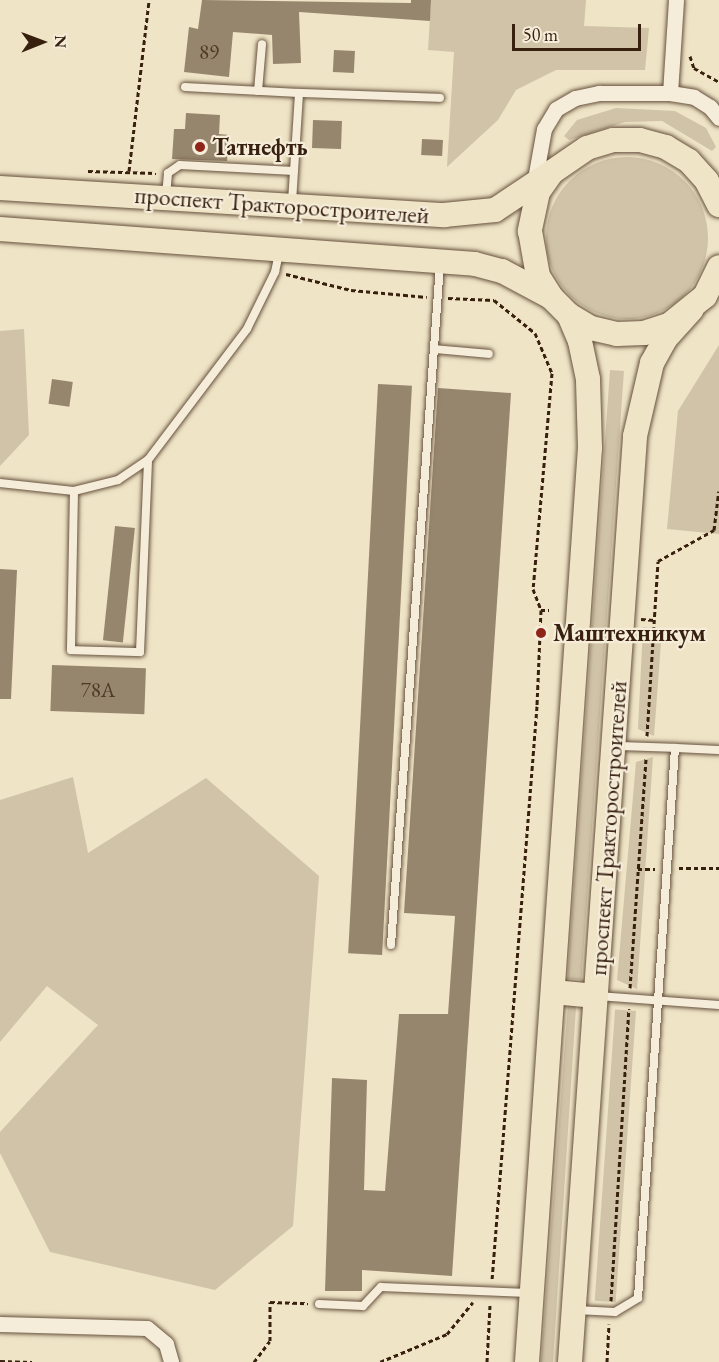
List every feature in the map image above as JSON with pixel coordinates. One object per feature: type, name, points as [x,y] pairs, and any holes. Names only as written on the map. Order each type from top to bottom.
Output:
[{"type":"main road","name":"проспект Тракторостроителей","points":[[0,188],[291,207],[476,214],[503,206],[587,148],[613,140],[640,140],[666,147],[689,161],[718,201]]},
{"type":"main road","points":[[552,172],[538,192],[532,214],[531,253],[538,276],[551,297],[568,315],[600,330],[644,333],[669,325],[705,300]]},
{"type":"main road","name":"проспект Тракторостроителей","points":[[0,229],[58,233],[277,261],[441,260],[502,271],[551,297]]},
{"type":"main road","name":"проспект Тракторостроителей","points":[[570,1362],[635,436],[641,396],[652,363],[666,338],[705,300],[719,267]]},
{"type":"main road","name":"проспект Тракторостроителей","points":[[527,1362],[591,429],[588,379],[568,315]]},
{"type":"main road","points":[[553,992],[596,996]]},
{"type":"street","points":[[670,93],[676,0]]},
{"type":"street","points":[[532,214],[533,187],[544,129],[556,109],[575,98],[599,93],[670,93],[694,97],[711,107],[719,118]]},
{"type":"street","points":[[0,1324],[147,1328],[166,1344],[171,1362]]},
{"type":"lane","points":[[258,91],[262,44]]},
{"type":"lane","points":[[185,87],[440,98]]},
{"type":"lane","points":[[291,207],[299,93]]},
{"type":"lane","points":[[165,198],[168,173],[180,165],[294,171]]},
{"type":"lane","points":[[391,945],[441,260]]},
{"type":"lane","points":[[0,483],[74,491],[118,480],[148,460],[247,329],[277,261]]},
{"type":"lane","points":[[434,349],[489,354]]},
{"type":"lane","points":[[74,491],[71,650],[140,652],[148,460]]},
{"type":"lane","points":[[614,746],[719,750]]},
{"type":"lane","points":[[574,1310],[615,1312],[638,1298],[675,748]]},
{"type":"lane","points":[[596,996],[719,1005]]},
{"type":"lane","points":[[319,1304],[363,1306],[381,1287],[532,1294]]},
{"type":"path","points":[[127,196],[149,0]]},
{"type":"path","points":[[688,45],[694,68],[719,82]]},
{"type":"path","points":[[277,261],[351,290],[438,298],[494,300],[535,333],[552,373],[533,589],[541,610],[491,1292],[488,1362]]},
{"type":"path","points":[[647,741],[658,561],[714,530],[719,491]]},
{"type":"path","points":[[541,610],[549,610]]},
{"type":"path","points":[[639,618],[654,620]]},
{"type":"path","points":[[630,989],[646,756]]},
{"type":"path","points":[[611,1303],[629,1007]]},
{"type":"path","points":[[380,1362],[447,1334],[482,1292]]},
{"type":"path","points":[[254,1362],[270,1341],[270,1302],[319,1304]]},
{"type":"path","points":[[607,1362],[610,1316]]},
{"type":"path","points":[[0,1361],[32,1362]]},
{"type":"shaded area","points":[[431,0],[586,0],[584,26],[649,28],[645,70],[556,70],[516,90],[498,120],[447,167],[454,52],[428,50]]},
{"type":"shaded area","points":[[616,108],[675,111],[706,128],[716,147],[712,151],[662,121],[625,122],[569,140],[564,136],[577,120]]},
{"type":"shaded area","points":[[627,157],[658,163],[684,181],[702,207],[708,238],[702,269],[684,295],[658,313],[627,319],[596,313],[570,295],[552,269],[546,238],[552,207],[570,181],[596,163]]},
{"type":"shaded area","points":[[24,329],[29,435],[0,466],[0,331]]},
{"type":"shaded area","points":[[719,345],[719,534],[667,529],[678,411]]},
{"type":"shaded area","points":[[610,370],[624,371],[581,979],[567,979]]},
{"type":"shaded area","points":[[643,627],[662,629],[654,736],[638,729]]},
{"type":"shaded area","points":[[653,757],[637,989],[617,980],[636,762]]},
{"type":"shaded area","points":[[73,777],[88,853],[206,778],[319,876],[293,1226],[215,1290],[50,1252],[0,1153],[0,1132],[98,1025],[47,986],[0,1042],[0,800]]},
{"type":"shaded area","points":[[568,1004],[576,1007],[553,1362],[541,1362]]},
{"type":"shaded area","points":[[615,1010],[636,1011],[616,1302],[595,1301]]},
{"type":"building","points":[[202,0],[411,3],[411,0],[431,0],[430,21],[299,12],[301,63],[273,64],[272,35],[233,32],[229,77],[184,72],[189,27],[198,29]]},
{"type":"building","points":[[334,50],[355,51],[354,73],[333,72]]},
{"type":"building","name":"Татнефть","points":[[186,113],[220,115],[219,134],[229,135],[227,161],[172,159],[174,129],[185,129]]},
{"type":"building","points":[[313,120],[342,121],[341,149],[312,148]]},
{"type":"building","points":[[422,139],[443,140],[442,156],[421,155]]},
{"type":"building","points":[[52,379],[73,382],[69,407],[49,404]]},
{"type":"building","points":[[378,384],[412,386],[382,955],[348,953]]},
{"type":"building","points":[[438,388],[511,393],[452,1276],[362,1270],[362,1291],[325,1291],[332,1078],[367,1080],[364,1190],[385,1191],[399,1014],[448,1014],[455,916],[404,913]]},
{"type":"building","points":[[115,526],[135,528],[123,642],[103,640]]},
{"type":"building","points":[[0,569],[17,570],[11,699],[0,699]]},
{"type":"building","points":[[52,665],[146,668],[144,714],[50,711]]},
{"type":"place","name":"Татнефть","points":[[200,147]]},
{"type":"place","name":"Маштехникум","points":[[541,633]]}]
